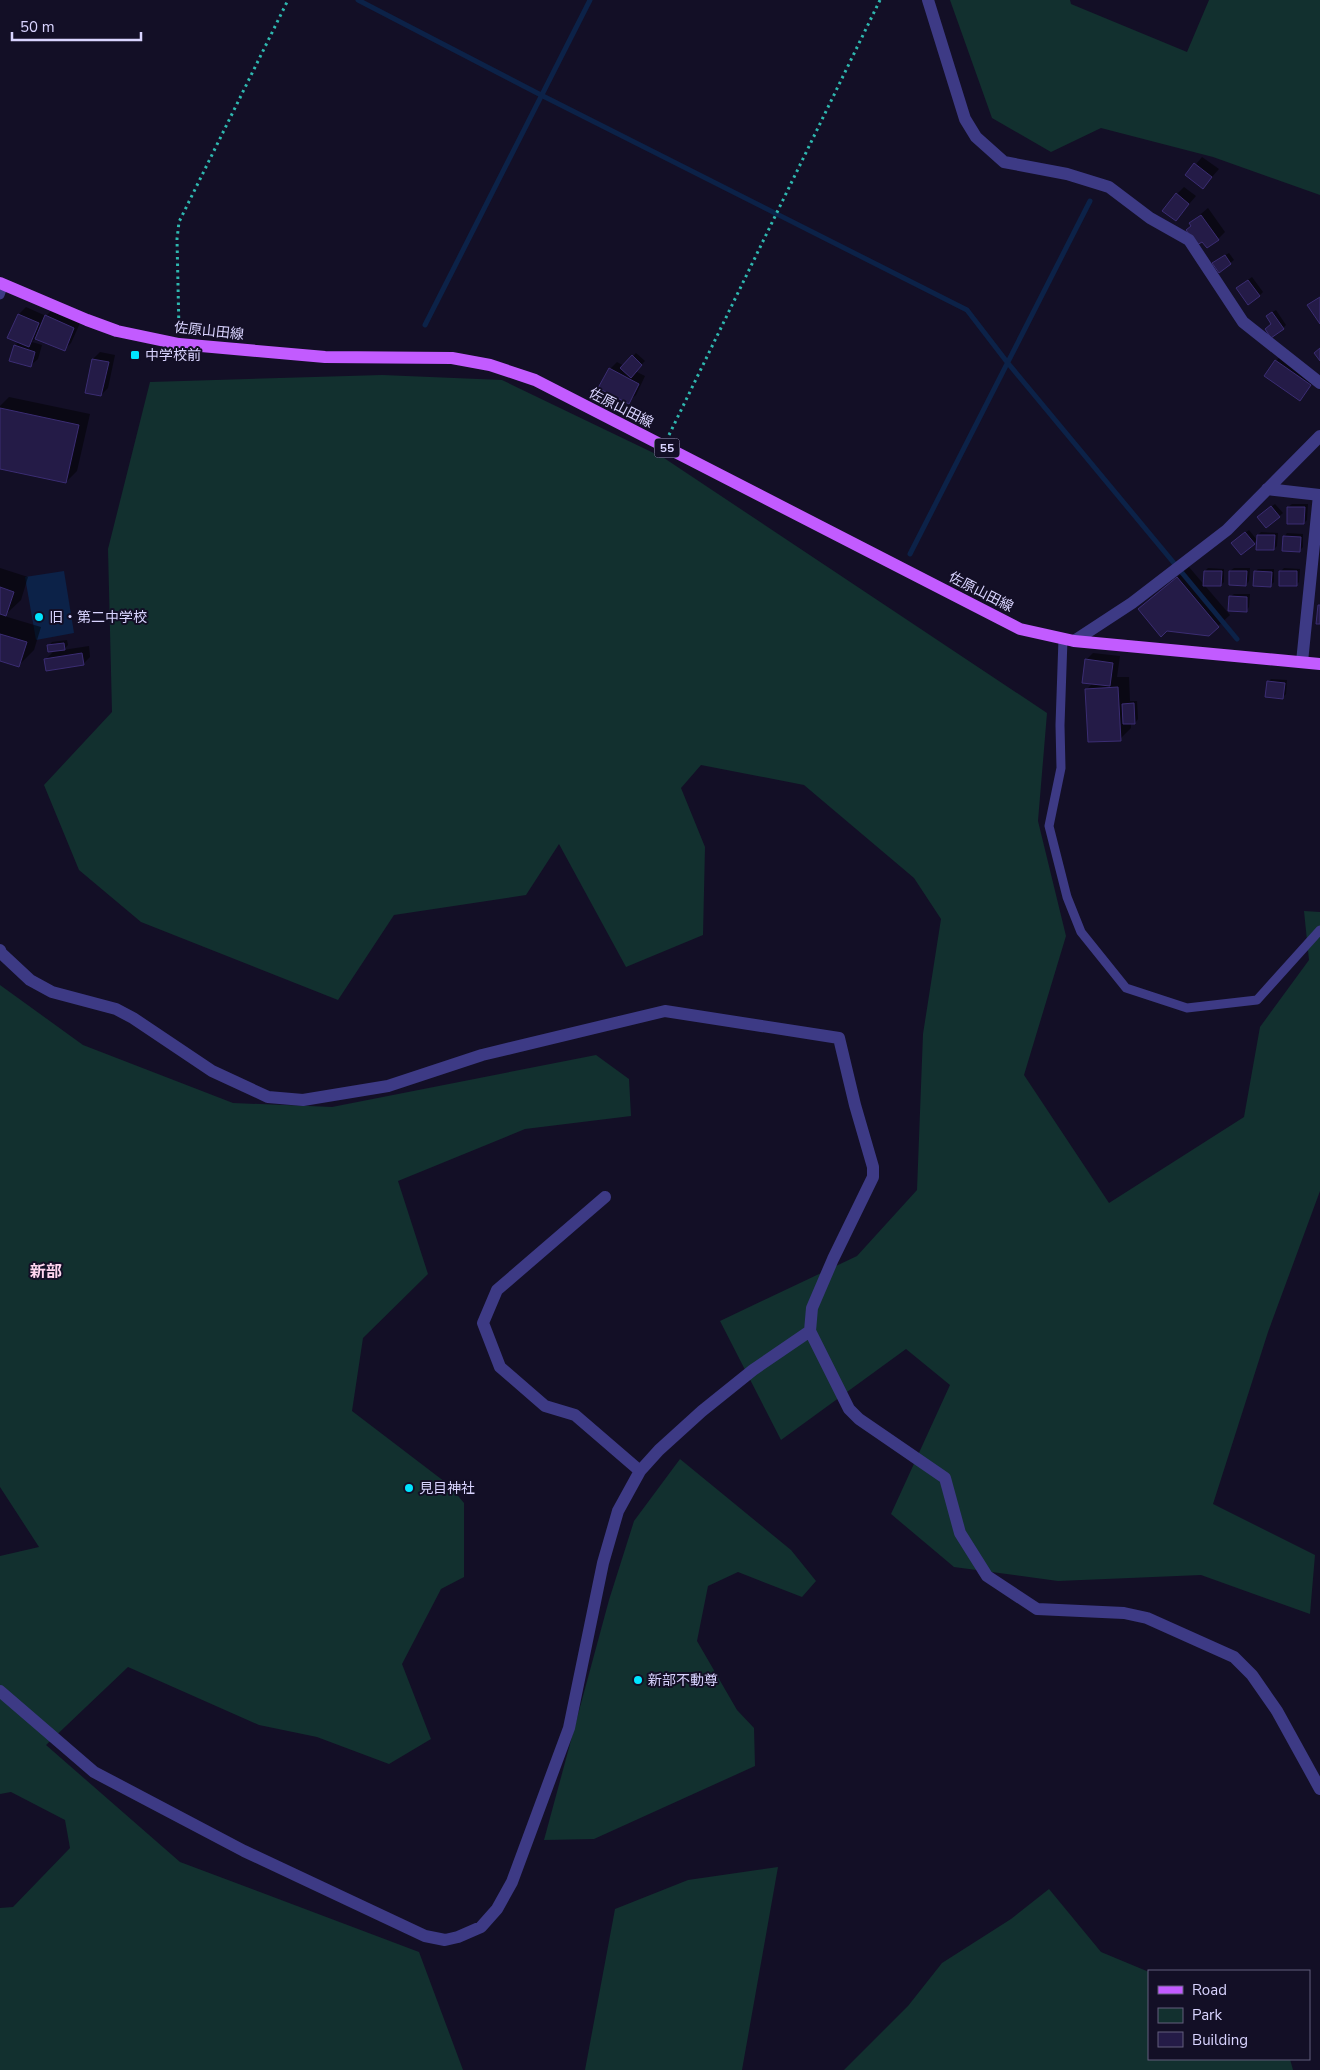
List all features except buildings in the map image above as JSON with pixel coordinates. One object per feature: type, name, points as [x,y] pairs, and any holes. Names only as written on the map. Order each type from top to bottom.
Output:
[{"type":"main road","name":"佐原山田線","points":[[1,287],[117,331],[179,344],[325,357],[452,358],[490,365],[535,380],[1020,629],[1068,640],[1320,664]]},
{"type":"street","points":[[928,0],[965,119],[976,137],[1004,162],[1067,174],[1109,187],[1150,218],[1189,240],[1243,322],[1320,384]]},
{"type":"street","points":[[1068,640],[1132,604],[1227,530],[1320,436]]},
{"type":"street","points":[[1267,490],[1320,495],[1302,662]]},
{"type":"street","points":[[0,950],[30,980],[52,992],[116,1009],[133,1018],[212,1071],[268,1096],[294,1100],[388,1086],[482,1055],[665,1011],[839,1038],[855,1105],[873,1167],[873,1177],[833,1259],[812,1308],[810,1331],[849,1409],[859,1419],[944,1478],[960,1533],[987,1576],[1037,1609],[1124,1613],[1147,1618],[1234,1657],[1252,1675],[1278,1711],[1320,1789]]},
{"type":"street","points":[[605,1197],[497,1290],[483,1323],[500,1367],[545,1406],[575,1415],[640,1471]]},
{"type":"street","points":[[0,1691],[94,1772],[244,1851],[425,1936],[445,1940],[458,1937],[481,1927],[497,1910],[512,1882],[569,1728],[604,1563],[618,1512],[640,1471],[659,1450],[702,1411],[753,1370],[810,1331]]},
{"type":"lane","points":[[1068,640],[1060,725],[1062,768],[1049,826],[1067,897],[1081,932],[1126,988],[1187,1008],[1257,1000],[1320,930]]},
{"type":"path","points":[[179,344],[178,222],[288,0]]},
{"type":"path","points":[[664,446],[880,0]]},
{"type":"green space","points":[[950,0],[1070,0],[1071,4],[1187,52],[1209,0],[1320,0],[1320,195],[1213,157],[1101,128],[1051,152],[992,118]]},
{"type":"green space","points":[[382,375],[502,380],[664,458],[1047,713],[1038,821],[1066,936],[1024,1075],[1109,1203],[1244,1117],[1260,1027],[1309,960],[1304,911],[1320,912],[1320,1191],[1268,1332],[1213,1504],[1315,1555],[1310,1614],[1201,1575],[1058,1581],[954,1567],[891,1514],[950,1385],[906,1349],[781,1440],[720,1321],[857,1256],[917,1190],[923,1034],[941,919],[914,878],[804,785],[701,765],[681,788],[705,847],[703,935],[626,967],[559,844],[526,895],[394,915],[338,1000],[141,922],[79,870],[44,785],[112,712],[108,549],[150,382]]},
{"type":"green space","points":[[0,985],[83,1045],[233,1103],[332,1107],[596,1055],[629,1079],[631,1116],[525,1129],[398,1181],[428,1274],[363,1338],[352,1411],[449,1485],[464,1503],[464,1577],[441,1589],[402,1664],[431,1739],[389,1764],[317,1737],[259,1725],[128,1667],[46,1745],[180,1862],[419,1952],[463,2070],[0,2070],[0,1908],[13,1907],[70,1848],[65,1820],[11,1792],[0,1794],[0,1556],[39,1547],[0,1487]]},
{"type":"green space","points":[[680,1459],[791,1550],[816,1581],[802,1597],[738,1572],[708,1586],[697,1641],[737,1710],[754,1728],[755,1766],[594,1839],[544,1840],[609,1600],[634,1521]]},
{"type":"green space","points":[[778,1867],[742,2070],[585,2070],[615,1909],[688,1880]]},
{"type":"green space","points":[[1049,1889],[1101,1952],[1148,1972],[1148,2060],[1290,2060],[1293,2070],[844,2070],[908,2006],[942,1963],[1011,1919]]},
{"type":"water","points":[[64,571],[74,633],[36,640],[25,577]]},
{"type":"waterway","points":[[358,0],[541,95],[967,310],[1007,362],[1237,639]]},
{"type":"waterway","points":[[425,325],[590,0]]},
{"type":"waterway","points":[[910,554],[1090,201]]},
{"type":"place","name":"中学校前","points":[[135,355]]},
{"type":"place","name":"旧・第二中学校","points":[[39,617]]},
{"type":"place","name":"見目神社","points":[[409,1488]]},
{"type":"place","name":"新部不動尊","points":[[638,1680]]},
{"type":"district","name":"新部","points":[[46,1272]]}]
